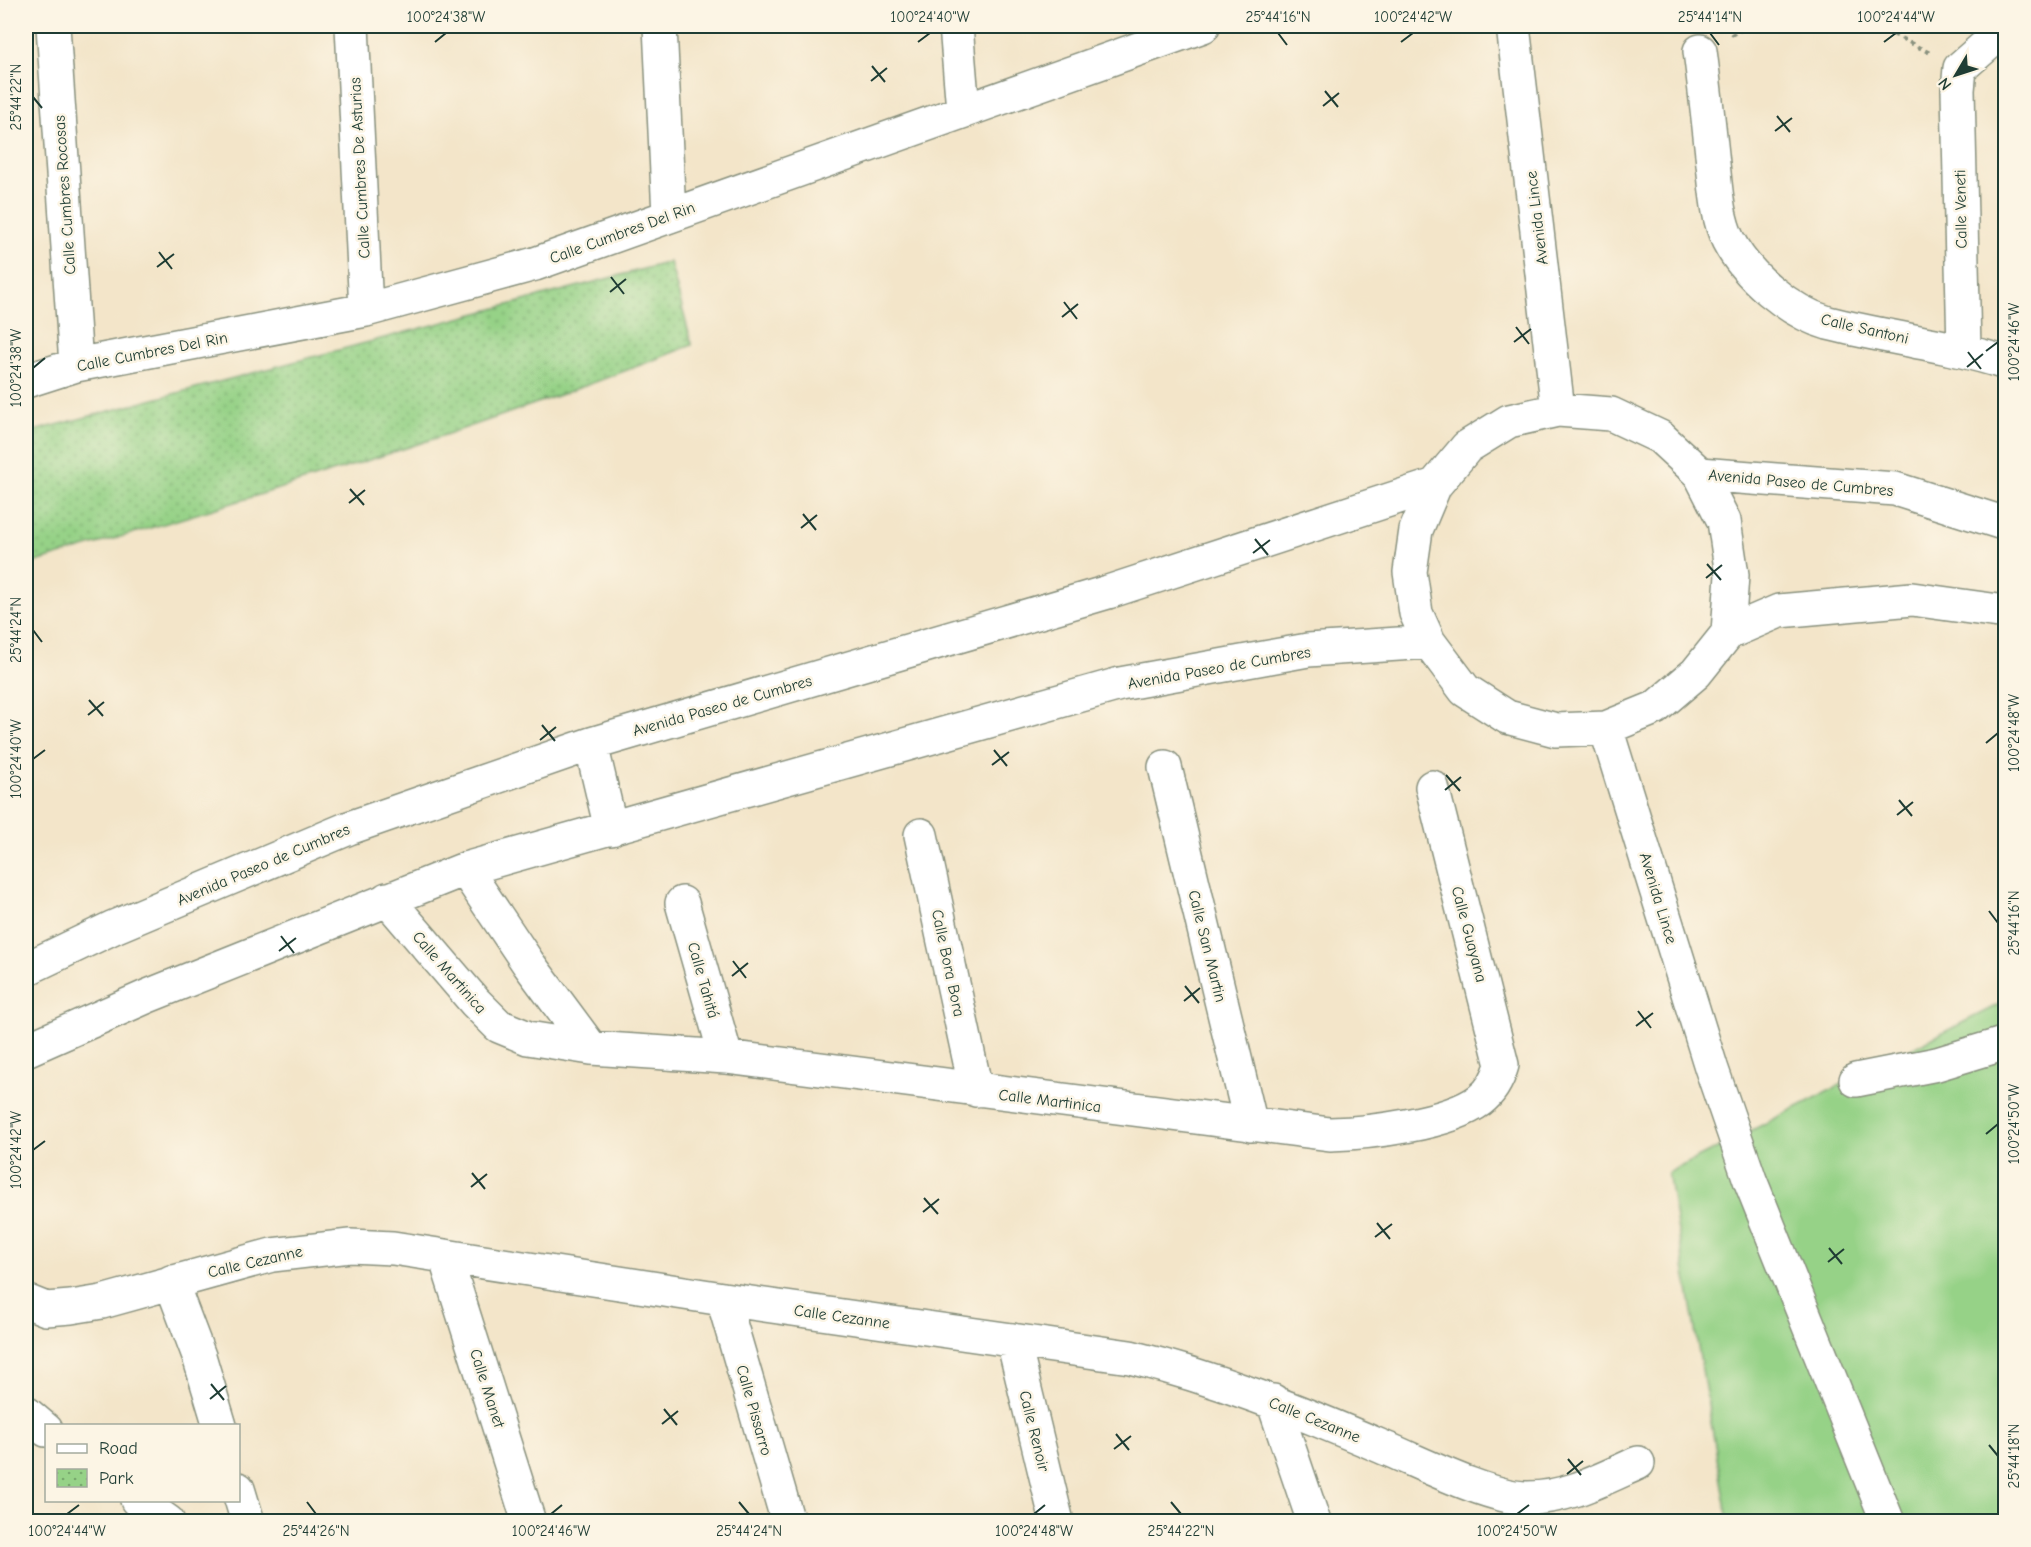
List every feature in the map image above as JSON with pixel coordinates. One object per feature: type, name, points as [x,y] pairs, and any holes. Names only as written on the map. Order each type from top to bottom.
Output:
[{"type":"street","name":"Calle Cumbres Rocosas","points":[[52,26],[76,365]]},
{"type":"street","name":"Calle Cumbres De Asturias","points":[[352,26],[366,310]]},
{"type":"street","points":[[660,26],[669,215]]},
{"type":"street","points":[[956,26],[963,110]]},
{"type":"street","name":"Calle Cumbres Del Rin","points":[[26,381],[76,365],[366,310],[535,264],[1203,26]]},
{"type":"street","name":"Avenida Lince","points":[[1513,26],[1558,410]]},
{"type":"street","points":[[1960,68],[1997,36],[2006,33]]},
{"type":"street","name":"Calle Santoni","points":[[1700,51],[1719,213],[1728,240],[1748,268],[1773,292],[1796,309],[1826,322],[1964,350],[2006,363]]},
{"type":"street","name":"Calle Veneti","points":[[1960,68],[1958,90],[1964,350]]},
{"type":"street","points":[[1728,633],[1732,575],[1724,521],[1700,474],[1660,437],[1611,414],[1558,410],[1509,421],[1467,447],[1435,485],[1416,530],[1410,572],[1416,613],[1429,642],[1465,690],[1507,717],[1556,730],[1606,728],[1655,708],[1696,674],[1728,633],[1779,611],[1912,599],[2006,612]]},
{"type":"street","name":"Avenida Paseo de Cumbres","points":[[1700,474],[1895,489],[2006,524]]},
{"type":"street","name":"Avenida Paseo de Cumbres","points":[[26,969],[114,927],[349,828],[591,744],[1108,592],[1435,485]]},
{"type":"street","name":"Avenida Paseo de Cumbres","points":[[26,1050],[148,996],[465,869],[1120,684],[1308,650],[1429,642]]},
{"type":"street","name":"Avenida Lince","points":[[1606,728],[1711,1067],[1750,1180],[1888,1521]]},
{"type":"street","points":[[591,744],[610,829]]},
{"type":"street","name":"Calle San Martin","points":[[1166,767],[1251,1125]]},
{"type":"street","name":"Calle Guayana","points":[[1432,787],[1498,1044],[1502,1065],[1497,1082]]},
{"type":"street","name":"Calle Bora Bora","points":[[921,835],[976,1090]]},
{"type":"street","points":[[465,869],[528,963],[591,1048]]},
{"type":"street","name":"Calle Martinica","points":[[387,899],[475,1002],[500,1026],[528,1038],[591,1048],[726,1057],[1330,1134],[1401,1127],[1447,1114],[1479,1101],[1497,1082]]},
{"type":"street","name":"Calle Tahitá","points":[[682,903],[726,1057]]},
{"type":"street","points":[[1856,1080],[1937,1064],[2006,1043]]},
{"type":"street","name":"Calle Cezanne","points":[[26,1301],[46,1309],[71,1307],[102,1302],[272,1255],[350,1245],[393,1248],[723,1299],[1130,1357],[1189,1372],[1273,1401],[1479,1487],[1524,1498],[1558,1496],[1638,1463]]},
{"type":"street","name":"Calle Manet","points":[[445,1256],[530,1521]]},
{"type":"street","points":[[171,1282],[199,1356],[220,1424]]},
{"type":"street","name":"Calle Pissarro","points":[[723,1299],[788,1521]]},
{"type":"street","name":"Calle Renoir","points":[[1013,1340],[1057,1521]]},
{"type":"street","points":[[1273,1401],[1314,1521]]},
{"type":"street","points":[[26,1413],[45,1429]]},
{"type":"street","points":[[240,1495],[248,1521]]},
{"type":"street","points":[[140,1502],[168,1521]]},
{"type":"path","points":[[1877,26],[1960,68]]},
{"type":"green space","points":[[670,262],[692,345],[445,435],[278,489],[26,565],[26,433]]},
{"type":"green space","points":[[2005,1001],[2005,1521],[1728,1521],[1668,1173]]}]
